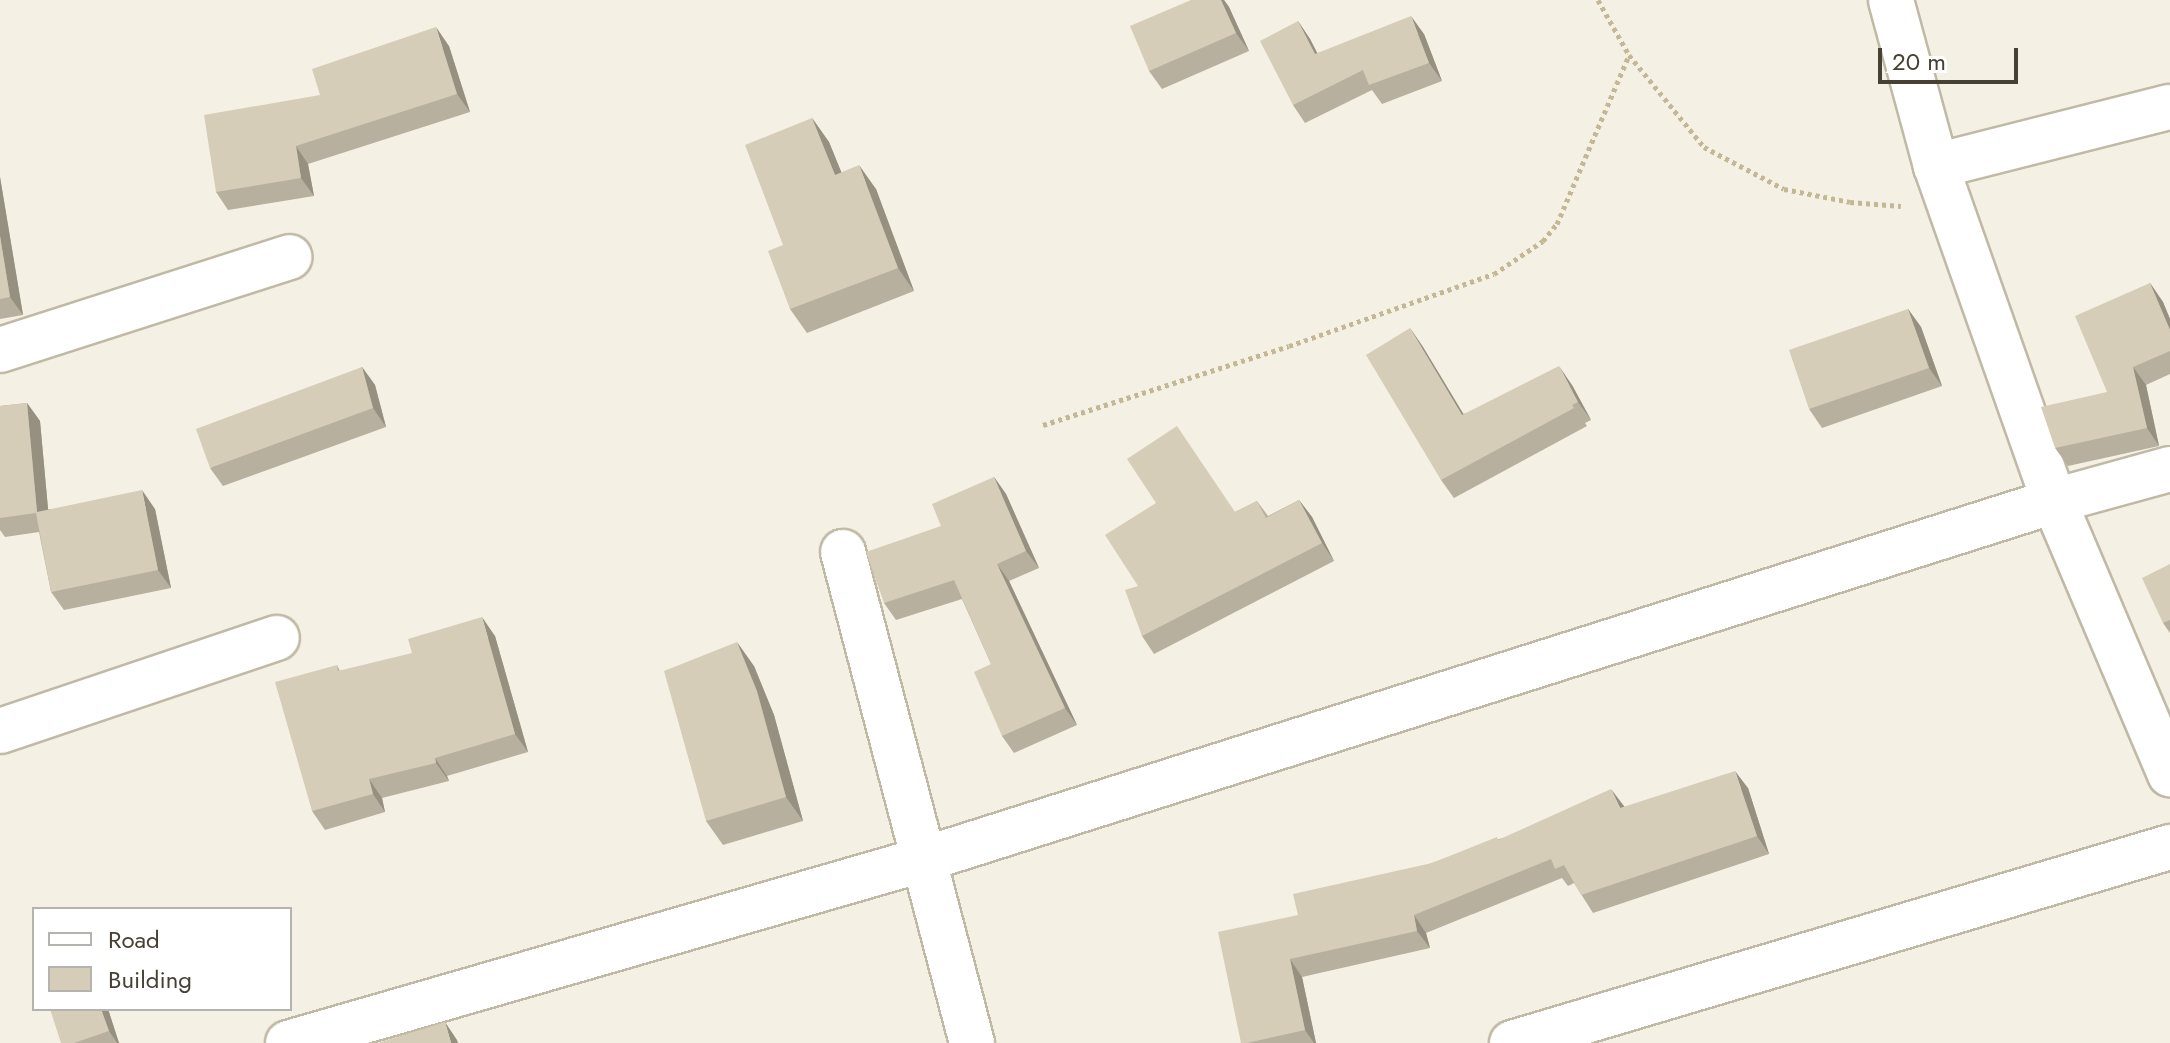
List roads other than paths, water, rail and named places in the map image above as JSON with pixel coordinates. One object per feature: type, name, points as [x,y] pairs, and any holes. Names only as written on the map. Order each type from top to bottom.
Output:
[{"type":"street","points":[[1891,0],[1943,185],[2054,501],[2170,774]]},
{"type":"street","points":[[1943,185],[2170,107]]},
{"type":"street","points":[[0,350],[289,257]]},
{"type":"street","points":[[288,1043],[925,859],[2054,501],[2170,469]]},
{"type":"street","points":[[843,552],[972,1043]]},
{"type":"street","points":[[0,731],[277,638]]},
{"type":"street","points":[[1512,1043],[2170,847]]}]
